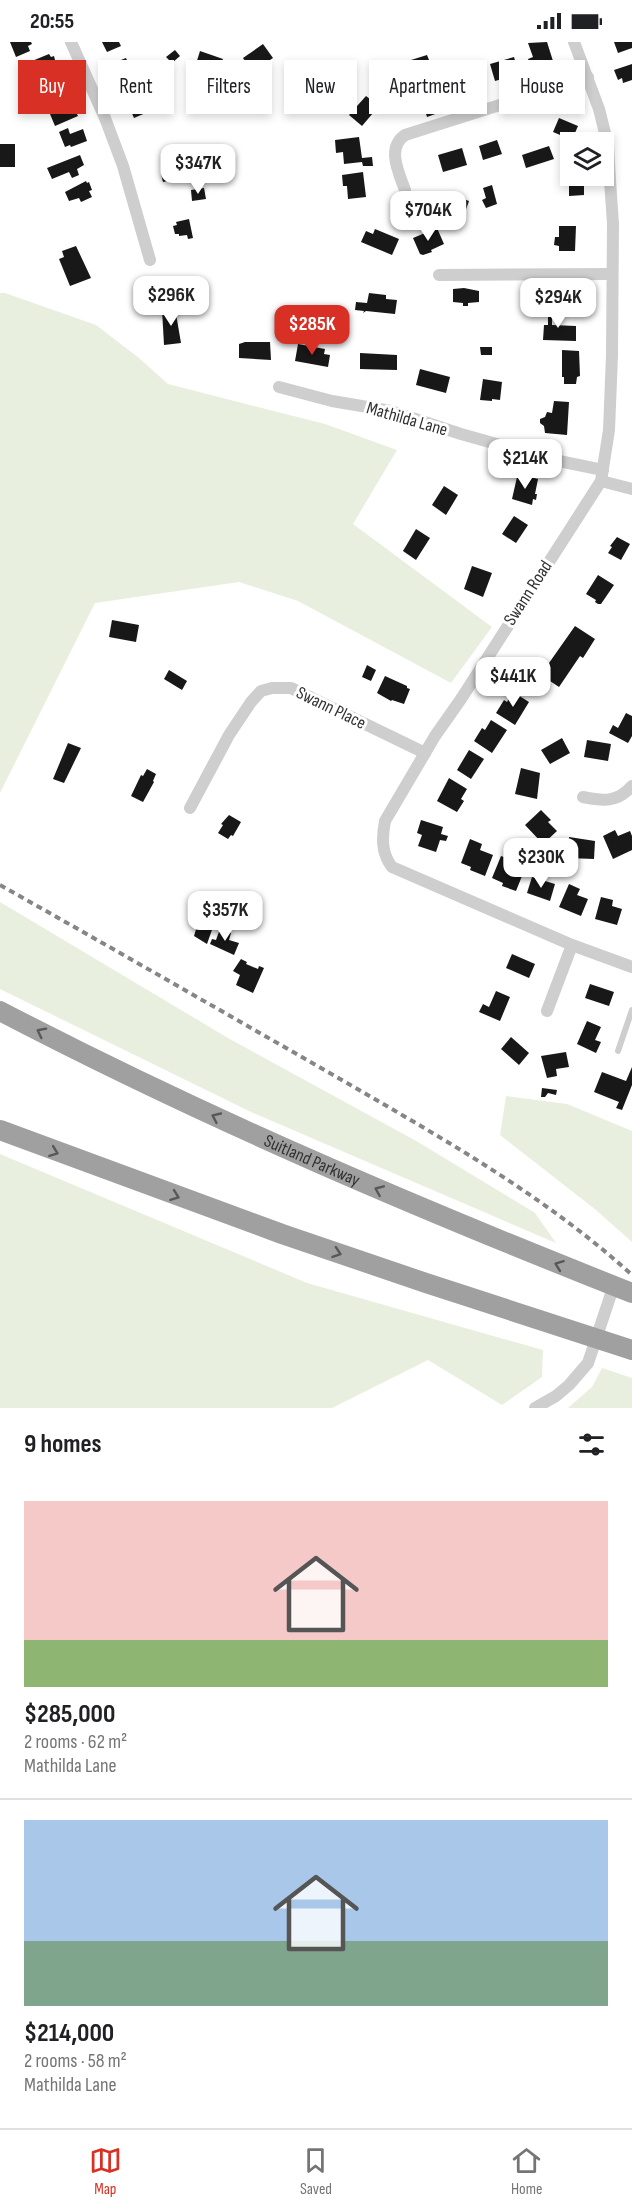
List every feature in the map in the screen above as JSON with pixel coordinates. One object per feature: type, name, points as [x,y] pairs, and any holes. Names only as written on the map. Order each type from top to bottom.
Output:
[{"type":"highway","name":"Suitland Parkway","points":[[0,1011],[149,1085],[331,1169],[501,1241],[632,1293]]},
{"type":"highway","points":[[0,1131],[271,1230],[632,1350]]},
{"type":"street","points":[[71,42],[105,118],[123,166],[150,260]]},
{"type":"street","name":"Swann Road","points":[[574,42],[599,109],[608,145],[613,224],[609,430],[602,476],[425,753],[385,820],[382,835],[387,861],[392,867],[572,945],[632,967]]},
{"type":"street","points":[[405,190],[395,153],[396,145],[405,135],[588,77]]},
{"type":"street","points":[[439,275],[612,274]]},
{"type":"street","name":"Mathilda Lane","points":[[279,387],[391,411],[461,434],[554,460],[632,489]]},
{"type":"street","name":"Swann Place","points":[[190,808],[229,735],[251,702],[261,692],[272,688],[291,688],[425,753]]},
{"type":"street","points":[[583,797],[605,802],[626,793],[632,786]]},
{"type":"street","points":[[547,1011],[572,945]]},
{"type":"street","points":[[542,1406],[583,1371],[588,1363],[614,1286]]},
{"type":"lane","points":[[618,1051],[632,1010]]},
{"type":"green space","points":[[0,293],[96,325],[168,384],[325,424],[397,450],[353,524],[492,627],[451,683],[298,601],[239,582],[95,603],[0,793]]},
{"type":"green space","points":[[0,902],[228,1038],[418,1142],[535,1213],[556,1243],[251,1112],[0,989]]},
{"type":"green space","points":[[506,1096],[567,1104],[632,1131],[632,1242],[596,1210],[500,1135]]},
{"type":"green space","points":[[0,1154],[307,1283],[543,1350],[542,1377],[502,1405],[428,1360],[332,1408],[0,1408]]},
{"type":"green space","points":[[602,1368],[632,1378],[632,1408],[568,1408],[592,1387]]},
{"type":"building","points":[[10,42],[31,42],[32,44],[28,46],[30,51],[16,57]]},
{"type":"building","points":[[102,42],[119,42],[121,46],[107,52]]},
{"type":"building","points":[[547,42],[553,60],[528,60],[533,57],[528,43]]},
{"type":"building","points":[[614,42],[632,42],[632,48],[618,53]]},
{"type":"building","points":[[263,44],[273,58],[244,60],[243,58]]},
{"type":"building","points":[[175,50],[180,56],[174,61],[166,57]]},
{"type":"building","points":[[200,51],[223,59],[223,60],[197,60]]},
{"type":"building","points":[[49,54],[51,57],[54,56],[55,60],[34,60]]},
{"type":"building","points":[[427,55],[429,60],[411,60]]},
{"type":"building","points":[[499,61],[499,80],[495,81],[490,64]]},
{"type":"building","points":[[632,64],[632,80],[623,83],[622,78],[618,80],[614,70]]},
{"type":"building","points":[[366,96],[369,98],[369,114],[372,114],[362,126],[349,115],[357,114],[357,106]]},
{"type":"building","points":[[50,114],[77,114],[78,116],[55,126]]},
{"type":"building","points":[[559,118],[578,126],[575,132],[560,132],[560,135],[553,132]]},
{"type":"building","points":[[68,128],[70,134],[83,129],[87,141],[65,147],[59,132]]},
{"type":"building","points":[[359,137],[362,158],[372,157],[373,166],[363,166],[362,162],[344,164],[343,152],[336,153],[335,140]]},
{"type":"building","points":[[497,140],[502,154],[483,160],[479,146]]},
{"type":"building","points":[[0,144],[15,144],[15,167],[0,167]]},
{"type":"building","points":[[549,146],[554,159],[526,168],[522,155]]},
{"type":"building","points":[[462,148],[467,165],[443,172],[438,155]]},
{"type":"building","points":[[192,152],[195,164],[178,167],[181,178],[163,182],[161,174],[165,173],[162,159]]},
{"type":"building","points":[[80,155],[84,165],[77,169],[79,175],[72,178],[69,172],[52,179],[47,168]]},
{"type":"building","points":[[363,172],[366,197],[348,199],[347,186],[343,186],[342,175]]},
{"type":"building","points":[[86,181],[89,182],[92,190],[89,191],[92,197],[81,202],[79,198],[69,201],[65,192]]},
{"type":"building","points":[[492,185],[497,204],[486,208],[482,200],[486,198],[483,188]]},
{"type":"building","points":[[569,186],[584,186],[584,195],[569,196]]},
{"type":"building","points":[[204,188],[206,199],[192,201],[191,190]]},
{"type":"building","points":[[451,195],[469,201],[461,224],[444,219]]},
{"type":"building","points":[[189,219],[193,238],[188,239],[187,235],[175,234],[173,226],[177,225],[176,222]]},
{"type":"building","points":[[559,226],[576,226],[575,251],[559,251],[559,246],[554,245],[555,237],[559,237]]},
{"type":"building","points":[[437,228],[444,244],[431,250],[432,252],[420,254],[413,238]]},
{"type":"building","points":[[375,229],[399,239],[392,255],[361,242],[366,231],[373,234]]},
{"type":"building","points":[[76,246],[91,278],[70,286],[59,259],[64,257],[62,251]]},
{"type":"building","points":[[169,285],[172,296],[161,298],[159,287]]},
{"type":"building","points":[[464,288],[479,291],[479,302],[463,306],[463,303],[453,302],[453,289]]},
{"type":"building","points":[[369,293],[386,295],[386,299],[397,300],[395,314],[366,311],[363,313],[364,311],[355,310],[356,302],[367,303]]},
{"type":"building","points":[[548,307],[559,307],[559,318],[552,318],[552,325],[576,326],[576,341],[543,340],[544,325],[548,325]]},
{"type":"building","points":[[175,308],[181,343],[164,345],[162,309]]},
{"type":"building","points":[[270,342],[271,360],[239,358],[239,344]]},
{"type":"building","points":[[298,344],[325,349],[324,354],[330,355],[328,367],[295,361]]},
{"type":"building","points":[[480,347],[492,347],[492,355],[481,355]]},
{"type":"building","points":[[562,350],[579,351],[580,376],[577,377],[576,384],[564,384]]},
{"type":"building","points":[[360,353],[397,355],[397,370],[360,369]]},
{"type":"building","points":[[420,369],[450,377],[446,393],[416,385]]},
{"type":"building","points":[[483,379],[502,382],[500,400],[480,400]]},
{"type":"building","points":[[554,401],[569,402],[567,435],[545,433],[544,426],[540,423],[540,419],[545,417],[547,412],[552,413]]},
{"type":"building","points":[[523,475],[538,479],[536,500],[533,499],[532,505],[512,499],[517,477],[522,478]]},
{"type":"building","points":[[444,486],[458,495],[446,515],[432,505]]},
{"type":"building","points":[[514,516],[528,525],[516,543],[502,534]]},
{"type":"building","points":[[416,529],[430,538],[416,560],[403,551]]},
{"type":"building","points":[[617,537],[630,544],[621,560],[608,553]]},
{"type":"building","points":[[472,566],[492,573],[483,597],[464,589]]},
{"type":"building","points":[[598,575],[614,585],[601,604],[586,594]]},
{"type":"building","points":[[112,620],[139,625],[136,642],[109,637]]},
{"type":"building","points":[[575,626],[595,639],[559,687],[535,671],[543,659],[549,663]]},
{"type":"building","points":[[367,665],[376,670],[371,681],[362,677]]},
{"type":"building","points":[[169,670],[187,681],[182,690],[164,679]]},
{"type":"building","points":[[385,676],[410,689],[404,704],[391,701],[377,693]]},
{"type":"building","points":[[513,692],[529,702],[515,725],[496,713],[504,700],[507,702]]},
{"type":"building","points":[[626,713],[632,716],[632,736],[628,743],[609,733],[613,725],[618,728]]},
{"type":"building","points":[[491,720],[507,730],[492,753],[474,741],[482,728],[485,730]]},
{"type":"building","points":[[562,738],[570,753],[550,764],[541,750]]},
{"type":"building","points":[[587,740],[611,744],[608,761],[584,757]]},
{"type":"building","points":[[68,743],[81,748],[64,783],[53,779]]},
{"type":"building","points":[[469,750],[484,759],[471,779],[457,770]]},
{"type":"building","points":[[521,768],[540,773],[537,799],[515,794]]},
{"type":"building","points":[[147,769],[156,774],[143,802],[131,796],[141,775],[143,776]]},
{"type":"building","points":[[449,778],[467,789],[461,799],[464,801],[457,812],[437,801]]},
{"type":"building","points":[[541,810],[551,820],[548,822],[557,831],[543,844],[525,825]]},
{"type":"building","points":[[229,815],[241,822],[233,836],[231,835],[228,839],[218,833],[223,825],[221,824]]},
{"type":"building","points":[[421,820],[443,827],[441,834],[448,836],[446,841],[440,840],[436,852],[418,846],[422,835],[417,833]]},
{"type":"building","points":[[615,830],[618,836],[630,831],[632,850],[613,859],[603,836]]},
{"type":"building","points":[[569,837],[595,841],[594,859],[568,858]]},
{"type":"building","points":[[470,839],[482,844],[480,850],[493,855],[485,876],[470,870],[471,867],[461,863]]},
{"type":"building","points":[[501,856],[515,861],[513,866],[524,871],[516,891],[502,886],[503,883],[492,878]]},
{"type":"building","points":[[532,877],[555,884],[550,901],[527,893]]},
{"type":"building","points":[[569,884],[580,889],[577,895],[588,899],[581,916],[559,907]]},
{"type":"building","points":[[601,897],[613,900],[612,906],[622,909],[617,925],[595,919]]},
{"type":"building","points":[[201,918],[208,921],[206,925],[213,927],[207,944],[194,936],[197,926],[191,923],[192,920],[198,923]]},
{"type":"building","points":[[220,929],[231,933],[229,940],[239,943],[234,955],[210,944],[212,939],[216,940]]},
{"type":"building","points":[[512,954],[535,964],[529,978],[506,968]]},
{"type":"building","points":[[241,959],[258,969],[259,966],[264,968],[253,993],[236,985],[240,975],[233,971]]},
{"type":"building","points":[[590,984],[614,992],[609,1006],[585,998]]},
{"type":"building","points":[[496,991],[510,997],[500,1021],[479,1012],[483,1004],[489,1007]]},
{"type":"building","points":[[587,1021],[601,1027],[595,1040],[601,1042],[596,1053],[577,1044]]},
{"type":"building","points":[[511,1037],[529,1053],[519,1065],[501,1049]]},
{"type":"building","points":[[566,1052],[569,1067],[556,1069],[557,1076],[547,1078],[541,1056]]},
{"type":"building","points":[[632,1067],[632,1085],[622,1110],[616,1108],[619,1102],[594,1092],[602,1072],[626,1081]]},
{"type":"building","points":[[542,1088],[557,1090],[556,1095],[548,1093],[545,1097],[541,1097]]},
{"type":"railway","points":[[0,885],[451,1144],[563,1218],[632,1275]]}]
